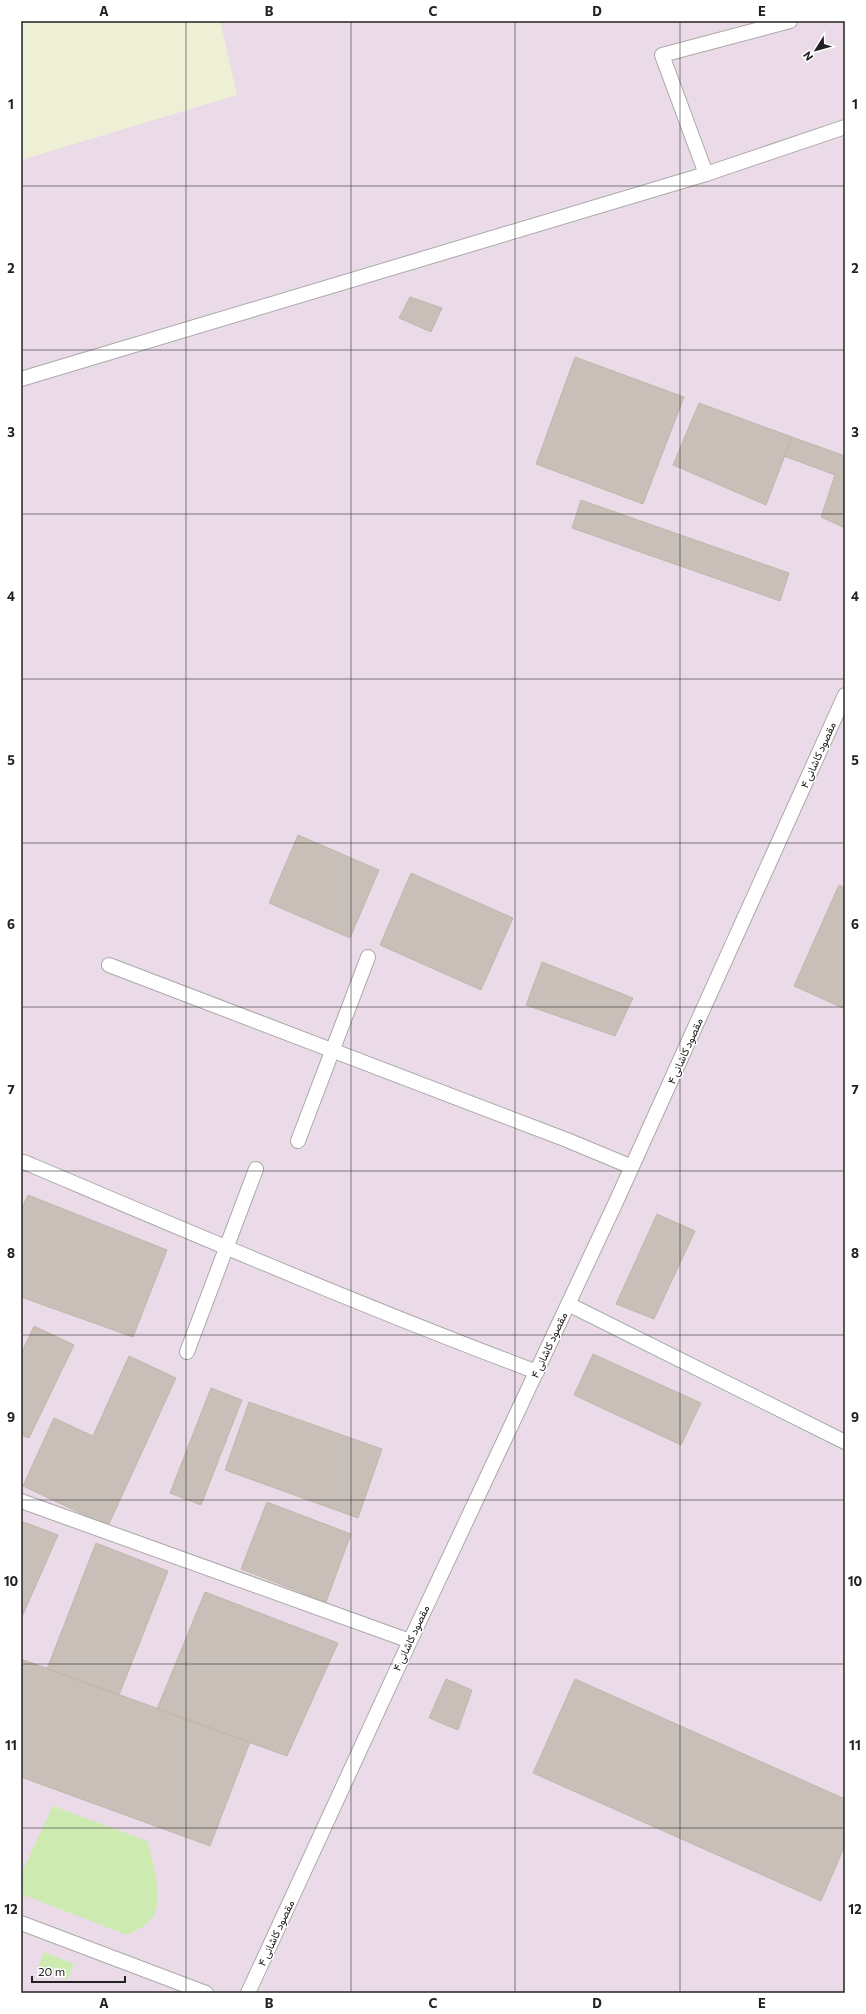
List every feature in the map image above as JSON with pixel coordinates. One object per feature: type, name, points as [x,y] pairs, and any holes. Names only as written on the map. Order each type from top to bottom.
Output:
[{"type":"lane","points":[[706,174],[662,55],[790,21]]},
{"type":"lane","points":[[21,379],[706,174],[845,127]]},
{"type":"lane","name":"مقصود کاشانی ۴","points":[[248,1993],[410,1641],[632,1167],[845,695]]},
{"type":"lane","points":[[298,1141],[368,957]]},
{"type":"lane","points":[[108,966],[632,1167]]},
{"type":"lane","points":[[24,1162],[226,1248],[472,1348],[537,1372]]},
{"type":"lane","points":[[187,1352],[256,1169]]},
{"type":"lane","points":[[568,1304],[845,1442]]},
{"type":"lane","points":[[21,1501],[410,1641]]},
{"type":"lane","points":[[21,1923],[206,1993]]},
{"type":"shaded area","points":[[21,21],[845,21],[845,1993],[21,1993]]},
{"type":"green space","points":[[21,21],[220,21],[237,95],[21,160]]},
{"type":"green space","points":[[53,1806],[147,1841],[156,1878],[158,1898],[154,1915],[146,1924],[127,1935],[21,1894],[21,1874]]},
{"type":"green space","points":[[44,1952],[74,1964],[67,1980],[38,1968]]},
{"type":"building","points":[[410,297],[442,308],[431,332],[399,318]]},
{"type":"building","points":[[575,357],[684,397],[643,504],[536,464]]},
{"type":"building","points":[[699,403],[792,437],[766,505],[673,465]]},
{"type":"building","points":[[792,437],[845,456],[845,528],[821,517],[835,475],[784,456]]},
{"type":"building","points":[[581,500],[789,573],[780,601],[572,528]]},
{"type":"building","points":[[298,835],[379,870],[350,938],[269,903]]},
{"type":"building","points":[[411,873],[513,918],[481,990],[380,945]]},
{"type":"building","points":[[839,885],[845,888],[845,1009],[794,986]]},
{"type":"building","points":[[542,962],[633,998],[615,1036],[526,1005]]},
{"type":"building","points":[[28,1195],[167,1250],[133,1337],[21,1297],[21,1210]]},
{"type":"building","points":[[657,1214],[695,1231],[654,1319],[616,1304]]},
{"type":"building","points":[[34,1326],[74,1345],[29,1438],[21,1435],[21,1354]]},
{"type":"building","points":[[593,1354],[701,1403],[681,1445],[574,1395]]},
{"type":"building","points":[[129,1356],[176,1378],[108,1526],[23,1486],[54,1418],[93,1436]]},
{"type":"building","points":[[211,1388],[242,1400],[201,1505],[170,1493]]},
{"type":"building","points":[[249,1402],[382,1449],[358,1518],[225,1470]]},
{"type":"building","points":[[267,1502],[351,1534],[326,1602],[241,1569]]},
{"type":"building","points":[[21,1521],[58,1535],[21,1619]]},
{"type":"building","points":[[96,1543],[168,1571],[119,1695],[47,1669]]},
{"type":"building","points":[[205,1592],[338,1643],[287,1756],[157,1709]]},
{"type":"building","points":[[21,1659],[250,1742],[210,1846],[21,1777]]},
{"type":"building","points":[[446,1679],[472,1690],[458,1730],[429,1718]]},
{"type":"building","points":[[575,1679],[845,1799],[845,1845],[821,1901],[533,1773]]}]
